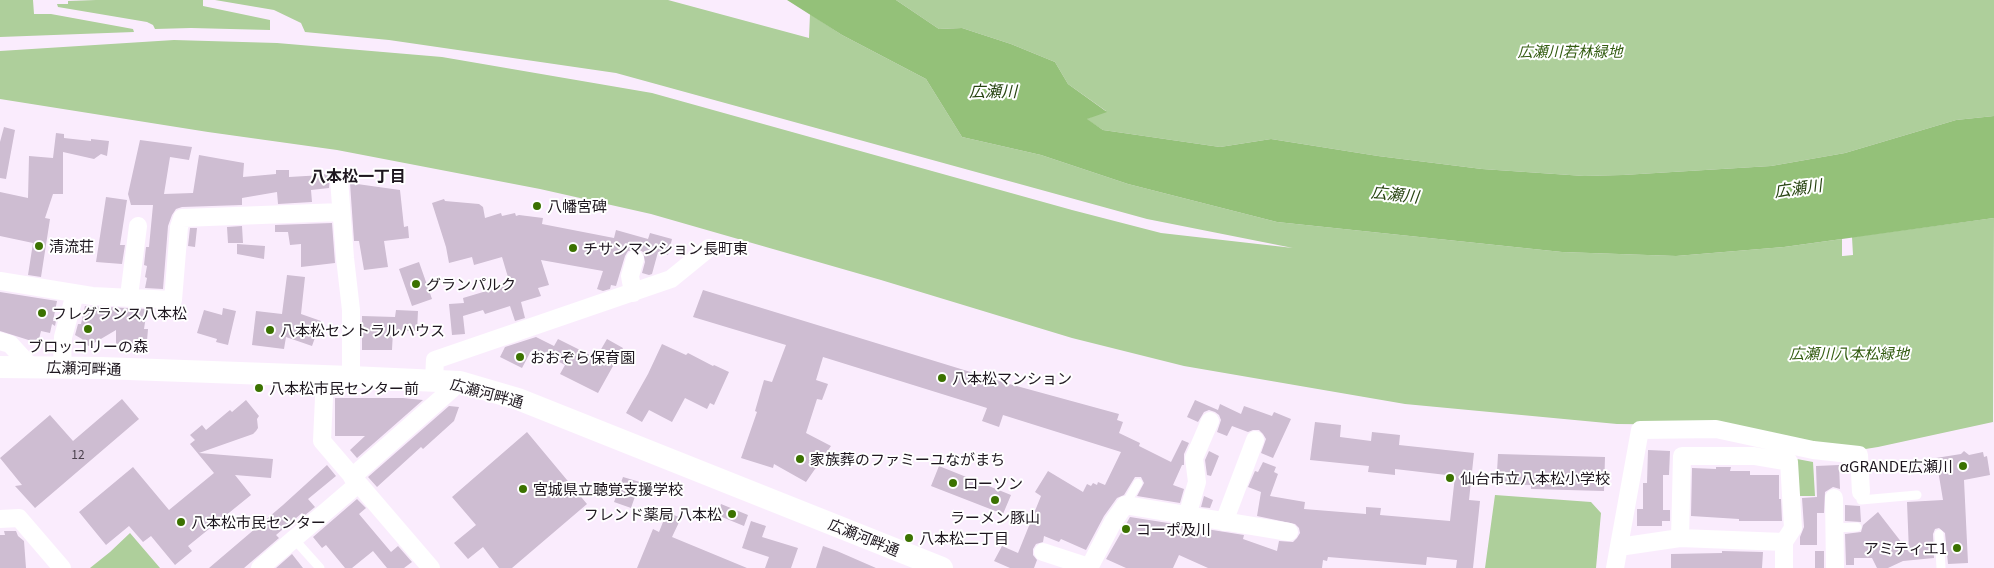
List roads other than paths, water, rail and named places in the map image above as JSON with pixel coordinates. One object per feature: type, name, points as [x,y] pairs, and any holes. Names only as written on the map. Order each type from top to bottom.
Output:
[{"type":"street","points":[[340,179],[341,212],[351,310],[351,377]]},
{"type":"street","points":[[0,281],[92,296],[129,296],[173,300],[179,228],[182,218],[341,212]]},
{"type":"street","points":[[129,296],[138,226]]},
{"type":"street","points":[[434,380],[434,360],[671,279],[709,248]]},
{"type":"street","points":[[633,293],[630,276],[635,259]]},
{"type":"street","points":[[62,368],[63,337],[76,294]]},
{"type":"street","points":[[0,341],[10,344],[31,366]]},
{"type":"street","name":"広瀬河畔通","points":[[0,367],[31,366],[460,382],[518,399],[934,567]]},
{"type":"street","points":[[324,376],[322,441],[431,568]]},
{"type":"street","points":[[260,568],[294,539],[460,382]]},
{"type":"street","points":[[1186,516],[1197,482],[1194,458],[1210,420]]},
{"type":"street","points":[[1615,568],[1640,430],[1716,429],[1813,450],[1859,455],[1861,492]]},
{"type":"street","points":[[1224,522],[1255,440]]},
{"type":"street","points":[[1680,538],[1682,456],[1754,456],[1789,462],[1793,528],[1784,542],[1784,568]]},
{"type":"street","points":[[1834,498],[1835,568]]},
{"type":"street","points":[[1043,552],[1089,568],[1124,505],[1289,532]]},
{"type":"street","points":[[0,519],[19,518],[62,568]]},
{"type":"street","points":[[1619,547],[1680,538],[1784,542]]},
{"type":"lane","points":[[1124,505],[1138,483]]},
{"type":"lane","points":[[1861,492],[1861,500],[1917,495]]},
{"type":"lane","points":[[1834,528],[1857,527]]},
{"type":"lane","points":[[1938,534],[1941,568]]},
{"type":"lane","points":[[294,539],[320,568]]},
{"type":"water","name":"広瀬川","points":[[787,0],[896,0],[939,29],[962,28],[1011,44],[1055,62],[1068,84],[1107,112],[1087,119],[1103,130],[1220,147],[1271,139],[1378,156],[1482,169],[1584,176],[1623,175],[1771,166],[1845,153],[1956,120],[1994,116],[1994,218],[1784,247],[1676,256],[1562,252],[1277,222],[1128,184],[1041,155],[962,137],[926,79],[842,35]]},
{"type":"place","name":"八幡宮碑","points":[[537,206]]},
{"type":"place","name":"清流荘","points":[[39,246]]},
{"type":"place","name":"チサンマンション長町東","points":[[573,248]]},
{"type":"place","name":"グランパルク","points":[[416,284]]},
{"type":"place","name":"フレグランス八本松","points":[[42,313]]},
{"type":"place","name":"ブロッコリーの森","points":[[88,329]]},
{"type":"place","name":"八本松セントラルハウス","points":[[270,330]]},
{"type":"place","name":"おおぞら保育園","points":[[520,357]]},
{"type":"place","name":"八本松マンション","points":[[942,378]]},
{"type":"place","name":"八本松市民センター前","points":[[259,388]]},
{"type":"place","name":"家族葬のファミーユながまち","points":[[800,459]]},
{"type":"place","name":"αGRANDE広瀬川","points":[[1963,466]]},
{"type":"place","name":"仙台市立八本松小学校","points":[[1450,478]]},
{"type":"place","name":"ローソン","points":[[953,483]]},
{"type":"place","name":"宮城県立聴覚支援学校","points":[[523,489]]},
{"type":"place","name":"ラーメン豚山","points":[[995,500]]},
{"type":"place","name":"フレンド薬局 八本松","points":[[732,514]]},
{"type":"place","name":"八本松市民センター","points":[[181,522]]},
{"type":"place","name":"コーポ及川","points":[[1126,529]]},
{"type":"place","name":"八本松二丁目","points":[[909,538]]},
{"type":"place","name":"アミティエ1","points":[[1957,548]]},
{"type":"district","name":"八本松一丁目","points":[[358,176]]},
{"type":"park label","name":"広瀬川若林緑地","points":[[1570,51]]},
{"type":"park label","name":"広瀬川八本松緑地","points":[[1849,353]]}]
